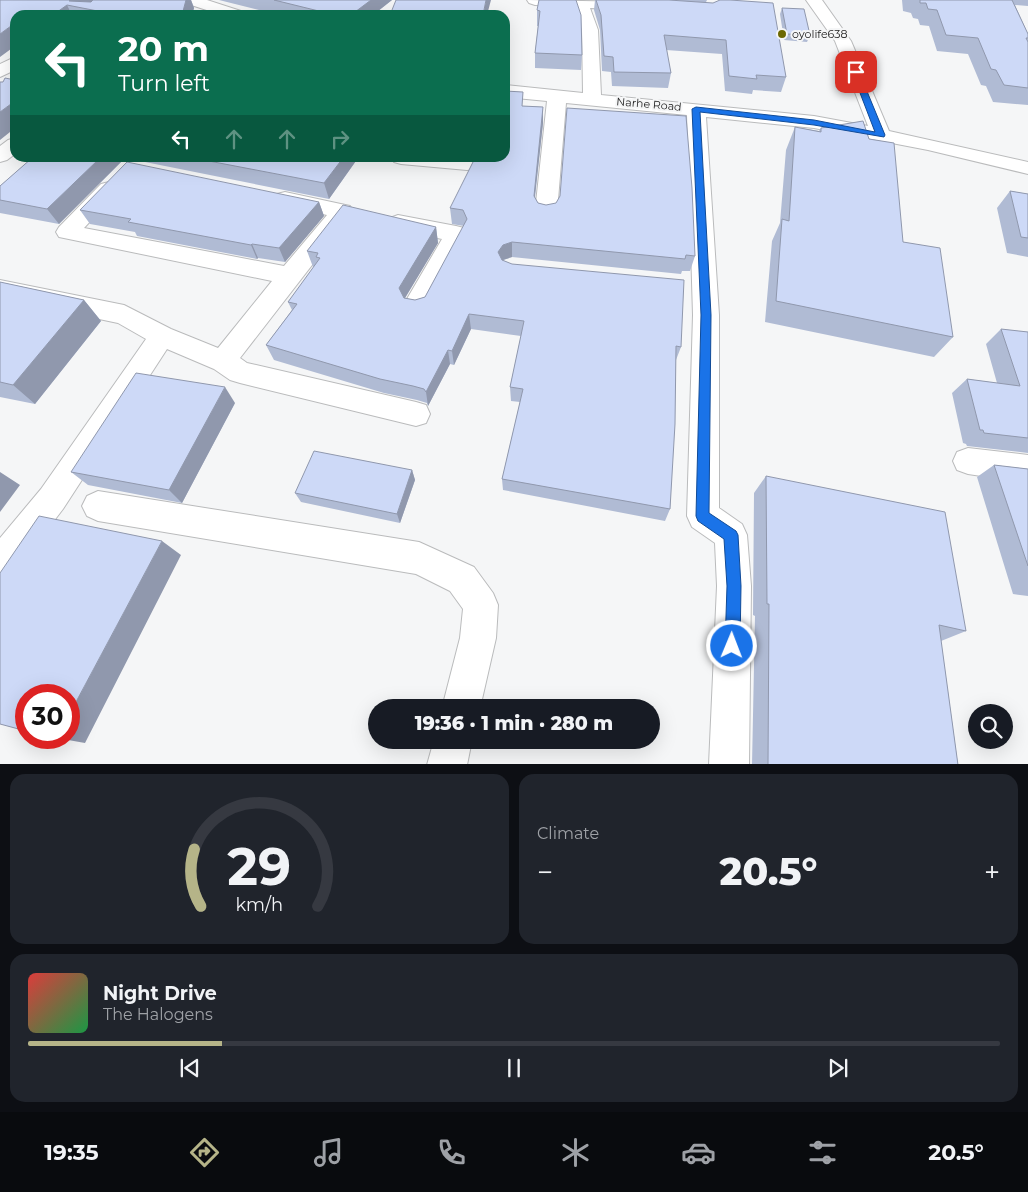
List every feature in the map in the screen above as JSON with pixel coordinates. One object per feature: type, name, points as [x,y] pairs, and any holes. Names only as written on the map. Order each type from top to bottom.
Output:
[{"type":"street","points":[[536,0],[645,6]]},
{"type":"street","points":[[814,0],[843,41],[881,135]]},
{"type":"street","points":[[580,1],[590,30],[592,99]]},
{"type":"street","points":[[193,3],[219,10]]},
{"type":"street","name":"Narhe Road","points":[[510,91],[814,122],[1028,168]]},
{"type":"street","points":[[546,212],[557,96]]},
{"type":"street","points":[[696,109],[695,286],[703,516],[731,535],[734,586],[729,764]]},
{"type":"street","points":[[0,156],[10,148]]},
{"type":"street","points":[[445,162],[467,164],[468,162]]},
{"type":"street","points":[[124,174],[67,232],[290,276]]},
{"type":"street","points":[[265,195],[456,234],[416,304]]},
{"type":"street","points":[[223,361],[290,276],[361,215]]},
{"type":"street","points":[[0,289],[124,315],[162,336],[223,361],[240,372],[416,414]]},
{"type":"street","points":[[0,564],[52,499],[162,336]]},
{"type":"street","points":[[968,461],[1028,469]]},
{"type":"street","points":[[98,506],[419,558],[462,579],[481,605],[478,638],[462,699]]},
{"type":"street","points":[[446,764],[450,749]]},
{"type":"building","points":[[0,0],[70,0],[91,2],[93,0],[186,0],[183,10],[92,10],[67,5],[60,10],[10,10],[10,27],[0,34]]},
{"type":"building","points":[[274,0],[371,0],[358,10],[315,10]]},
{"type":"building","points":[[396,0],[486,0],[484,10],[392,10]]},
{"type":"building","points":[[539,0],[576,0],[581,15],[582,55],[535,53],[540,11],[537,10]]},
{"type":"building","points":[[596,0],[669,0],[713,3],[720,0],[730,0],[773,3],[786,77],[756,75],[757,79],[729,76],[726,40],[664,35],[671,73],[614,72],[613,57],[604,56],[601,15]]},
{"type":"building","points":[[920,0],[1012,0],[1028,34],[1028,38],[1026,38],[1028,42],[1028,88],[1004,85],[996,70],[991,69],[978,38],[946,35],[937,10],[928,9],[926,3],[920,3]]},
{"type":"building","points":[[782,8],[804,9],[810,35],[787,34]]},
{"type":"building","points":[[5,78],[10,79],[10,105],[0,112],[0,82],[3,82]]},
{"type":"building","points":[[510,91],[523,92],[522,106],[543,107],[534,196],[538,203],[546,205],[556,203],[560,196],[567,108],[686,116],[695,256],[686,255],[685,259],[512,242],[503,245],[498,252],[502,260],[512,264],[684,280],[681,347],[676,346],[675,424],[670,509],[502,479],[523,389],[510,387],[524,321],[469,314],[452,351],[448,350],[426,392],[424,389],[380,379],[266,345],[297,304],[288,302],[320,258],[316,257],[318,253],[307,251],[343,205],[436,227],[399,288],[404,298],[415,300],[425,297],[467,219],[463,210],[450,208],[473,162],[510,162]]},
{"type":"building","points":[[863,121],[869,139],[894,143],[903,242],[940,248],[953,337],[776,301],[782,219],[789,221],[795,127],[821,132],[821,128]]},
{"type":"building","points":[[27,162],[96,162],[47,209],[0,200],[0,186]]},
{"type":"building","points":[[127,162],[319,202],[279,248],[251,245],[128,222],[131,219],[80,210]]},
{"type":"building","points":[[214,162],[340,162],[324,183]]},
{"type":"building","points":[[1010,191],[1028,194],[1028,238],[1021,237]]},
{"type":"building","points":[[0,282],[84,300],[13,385],[0,382]]},
{"type":"building","points":[[1001,329],[1028,332],[1028,438],[984,433],[983,430],[980,430],[967,379],[1020,386]]},
{"type":"building","points":[[136,373],[225,387],[169,490],[71,472]]},
{"type":"building","points":[[314,451],[412,470],[397,514],[295,493]]},
{"type":"building","points":[[994,465],[1028,469],[1028,566]]},
{"type":"building","points":[[766,476],[945,512],[966,631],[939,625],[958,764],[768,764],[769,604],[767,604]]},
{"type":"building","points":[[39,516],[162,541],[80,694],[80,684],[15,684],[15,728],[0,724],[0,573]]},
{"type":"place","name":"oyolife638","points":[[782,34]]},
{"type":"route","points":[[732,646],[734,586],[731,535],[703,516],[706,315],[696,109],[814,122],[881,135],[856,72]]}]
